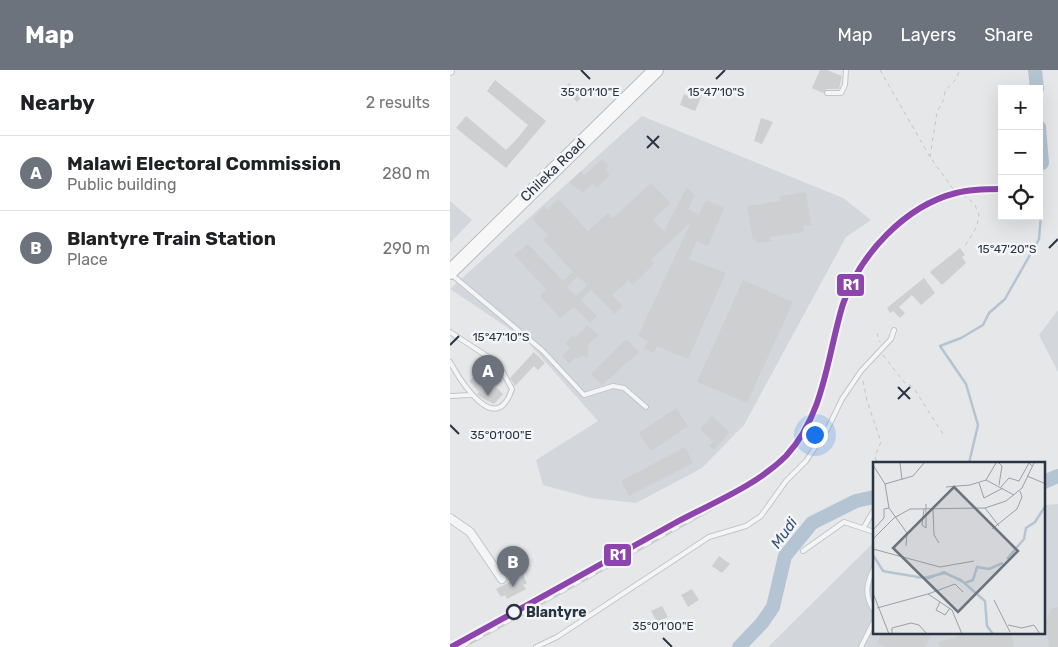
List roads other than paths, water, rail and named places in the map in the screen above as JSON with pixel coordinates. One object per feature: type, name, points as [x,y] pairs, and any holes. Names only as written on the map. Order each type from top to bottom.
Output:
[{"type":"highway","points":[[450,262],[647,70]]},
{"type":"highway","name":"Chileka Road","points":[[450,273],[656,70]]},
{"type":"street","points":[[450,518],[470,532],[502,579]]},
{"type":"lane","points":[[828,92],[841,92],[845,85],[846,70]]},
{"type":"lane","points":[[450,273],[543,351],[584,395],[613,386],[624,388],[646,407]]},
{"type":"lane","points":[[536,647],[557,637],[709,536],[746,526],[761,516],[786,481],[806,461],[828,428],[842,400],[861,371],[891,339],[894,330]]},
{"type":"lane","points":[[450,332],[493,360],[500,367],[512,389],[509,398],[504,404],[494,409],[479,402],[471,395],[450,362]]},
{"type":"lane","points":[[450,396],[471,395]]},
{"type":"lane","points":[[864,527],[873,512]]},
{"type":"lane","points":[[803,551],[844,522],[873,532]]},
{"type":"lane","points":[[873,570],[866,584],[866,595],[873,609]]},
{"type":"lane","points":[[861,647],[873,623]]},
{"type":"waterway","points":[[1035,70],[1037,85]]},
{"type":"waterway","points":[[969,462],[978,425],[966,384],[940,346],[961,338],[983,325],[989,313],[1005,299],[1039,239],[1041,220]]},
{"type":"waterway","name":"Mudi","points":[[1046,481],[1058,476]]},
{"type":"waterway","name":"Mudi","points":[[742,647],[764,625],[781,595],[786,549],[805,527],[838,507],[873,494]]},
{"type":"waterway","name":"Mudi","points":[[739,647],[762,623],[773,607],[785,556],[812,523],[856,501],[873,497]]},
{"type":"railway","points":[[462,647],[707,511],[738,490]]},
{"type":"place","name":"Malawi Electoral Commission","points":[[488,396]]},
{"type":"place","name":"Blantyre Train Station","points":[[513,587]]},
{"type":"place","name":"Blantyre","points":[[514,612]]}]
